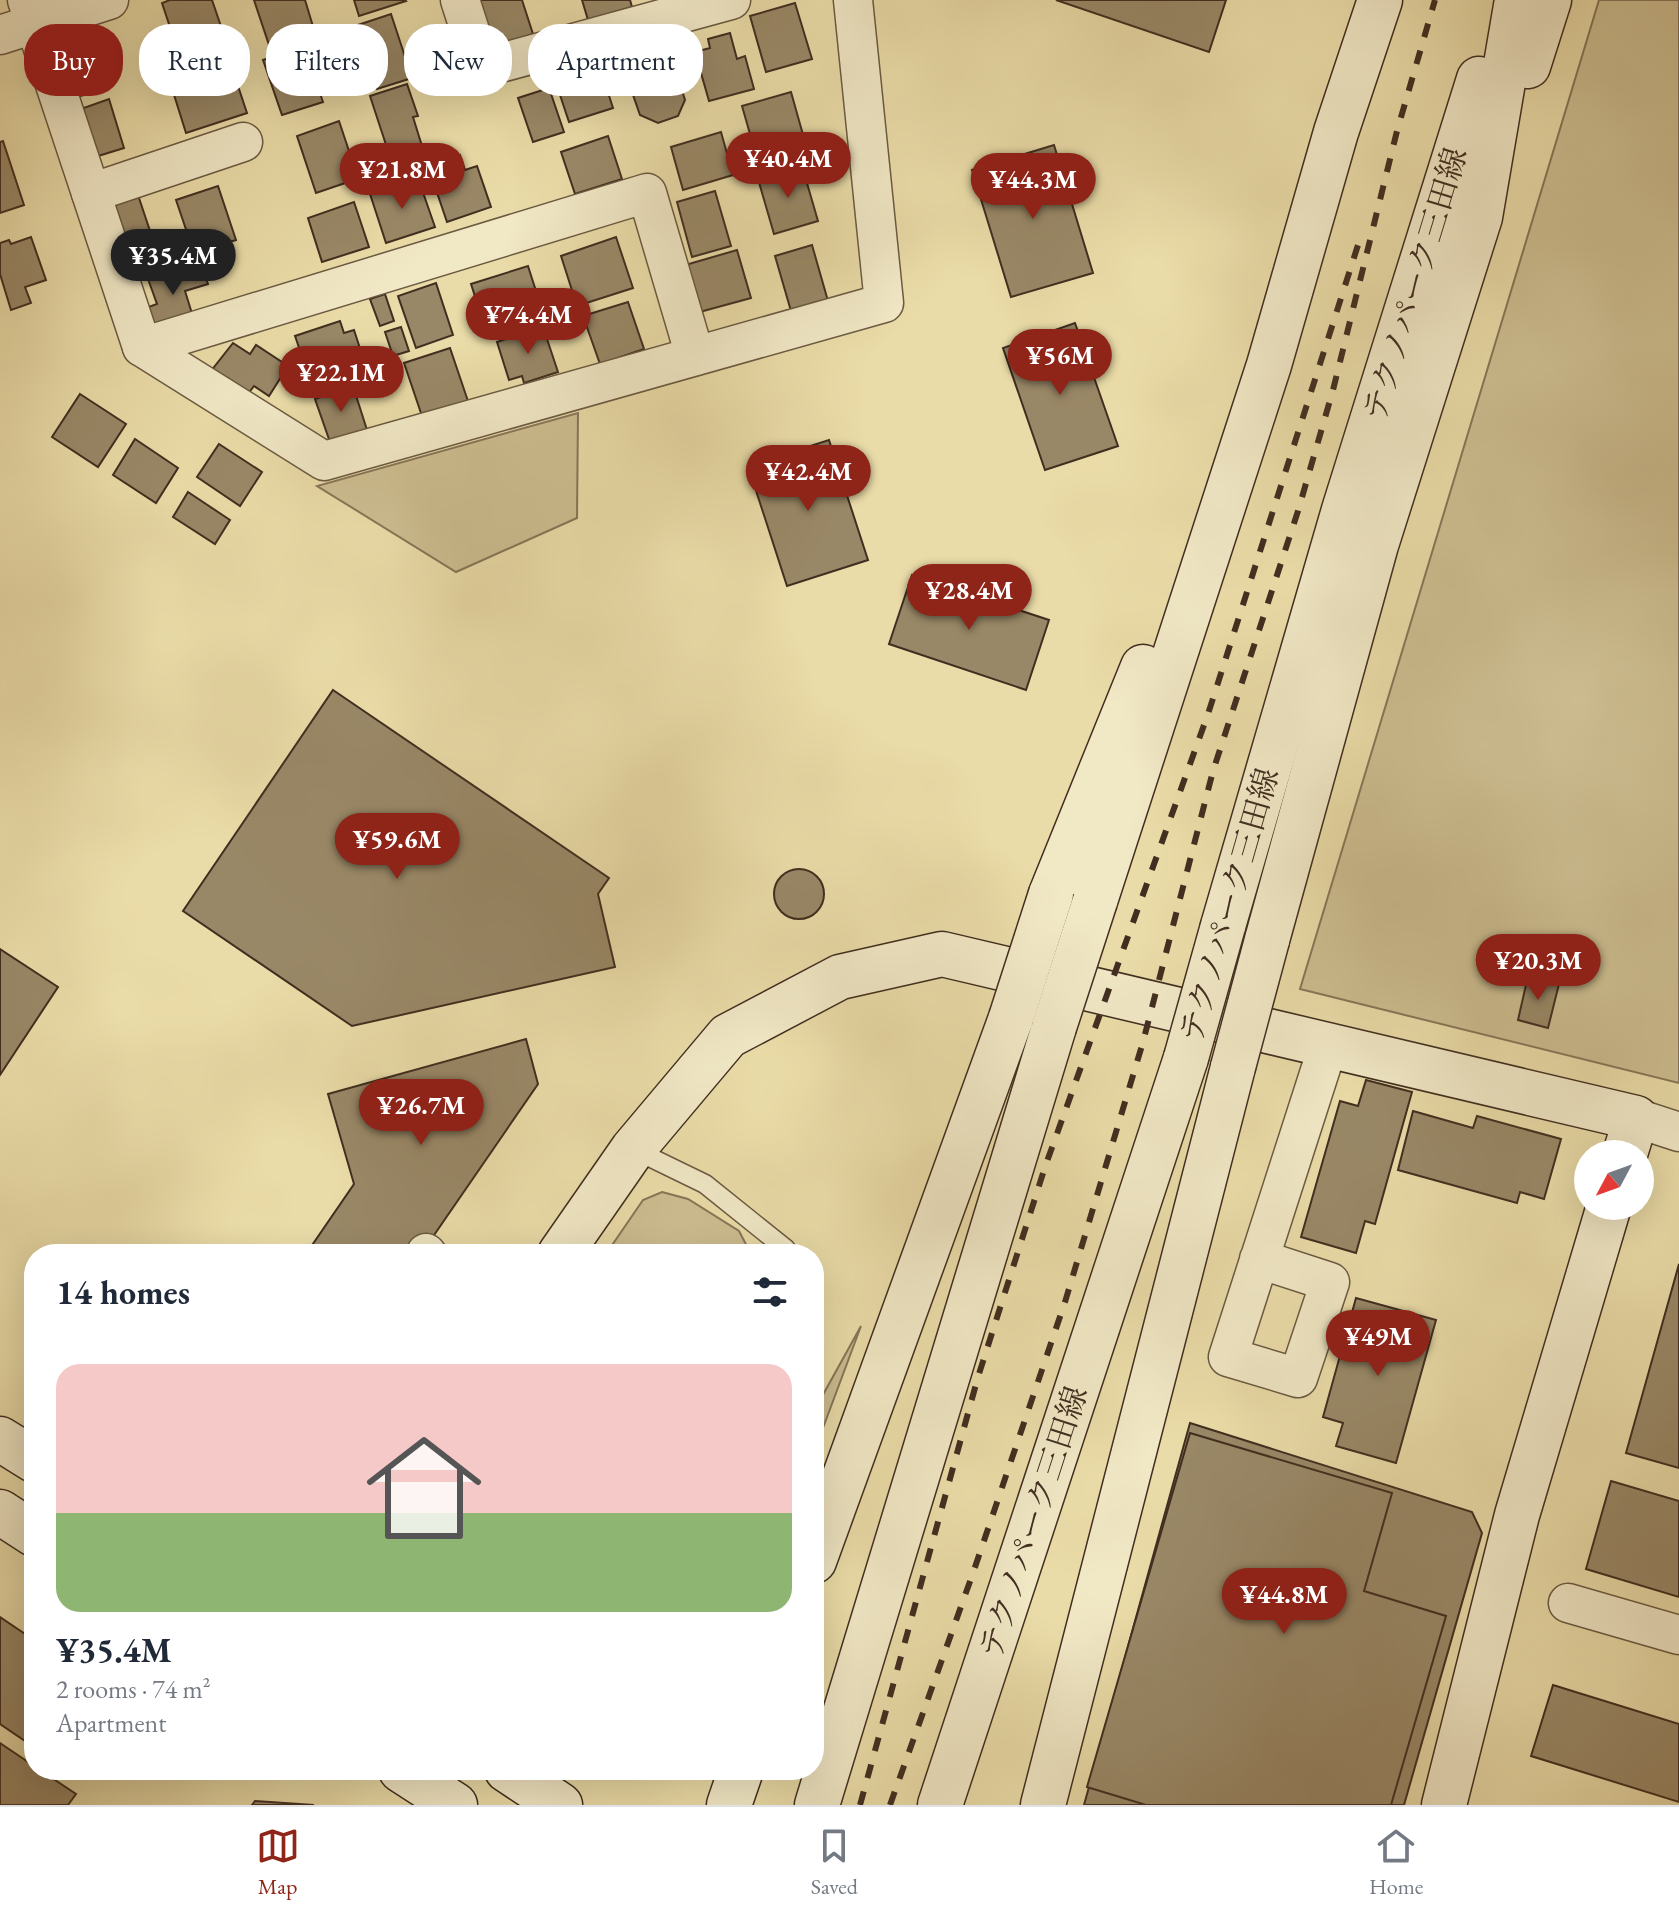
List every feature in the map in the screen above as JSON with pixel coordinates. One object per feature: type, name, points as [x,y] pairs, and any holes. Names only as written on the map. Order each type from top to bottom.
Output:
[{"type":"main road","points":[[1129,702],[1252,327],[1311,117],[1349,0]]},
{"type":"main road","points":[[817,1805],[1054,1027],[1269,365],[1336,132],[1380,0]]},
{"type":"main road","name":"テクノパーク三田線","points":[[940,1805],[1186,1058],[1344,510],[1503,0]]},
{"type":"main road","points":[[1480,217],[1517,0]]},
{"type":"main road","points":[[1043,1805],[1233,1067],[1376,545],[1549,0]]},
{"type":"main road","points":[[824,1533],[1011,1018],[1051,894],[1269,365]]},
{"type":"main road","points":[[567,1244],[633,1149],[728,1036],[840,977],[942,954],[1328,1046],[1630,1136]]},
{"type":"main road","points":[[1444,1805],[1517,1515],[1605,1220]]},
{"type":"main road","points":[[0,1439],[24,1454]]},
{"type":"main road","points":[[0,1512],[24,1528]]},
{"type":"main road","points":[[416,1780],[455,1805]]},
{"type":"main road","points":[[522,1780],[560,1805]]},
{"type":"main road","points":[[729,1805],[738,1780]]},
{"type":"street","points":[[109,0],[21,20],[91,193],[142,347],[324,461],[884,303],[853,0]]},
{"type":"street","points":[[460,0],[482,68],[731,0]]},
{"type":"street","points":[[91,193],[243,142]]},
{"type":"street","points":[[142,347],[647,193],[695,356]]},
{"type":"street","points":[[1259,1259],[1328,1046]]},
{"type":"street","points":[[1630,1136],[1679,1132]]},
{"type":"street","points":[[1568,1603],[1679,1635]]},
{"type":"lane","points":[[633,1149],[705,1184],[780,1244]]},
{"type":"shaded area","points":[[1599,0],[1679,0],[1679,1083],[1300,989]]},
{"type":"shaded area","points":[[578,413],[577,518],[456,572],[317,486]]},
{"type":"shaded area","points":[[662,1192],[688,1199],[739,1231],[746,1244],[613,1244],[643,1200]]},
{"type":"shaded area","points":[[861,1326],[824,1425],[824,1393]]},
{"type":"building","points":[[170,0],[212,0],[220,24],[169,24],[162,3]]},
{"type":"building","points":[[254,0],[305,0],[312,24],[266,24],[266,36]]},
{"type":"building","points":[[354,0],[405,0],[406,1],[359,16]]},
{"type":"building","points":[[476,0],[522,0],[530,24],[528,36],[512,41],[512,24],[484,24]]},
{"type":"building","points":[[582,0],[630,0],[632,7],[588,20]]},
{"type":"building","points":[[1056,0],[1226,0],[1209,52]]},
{"type":"building","points":[[795,3],[812,59],[766,72],[750,16]]},
{"type":"building","points":[[391,14],[404,54],[404,81],[388,86],[388,24],[361,24]]},
{"type":"building","points":[[730,33],[737,59],[745,56],[754,89],[709,101],[703,80],[703,50],[710,48],[708,39]]},
{"type":"building","points":[[404,85],[404,96],[411,96],[418,116],[413,117],[422,146],[390,157],[370,96],[388,96],[388,90]]},
{"type":"building","points":[[791,92],[807,149],[772,159],[767,144],[754,148],[742,106]]},
{"type":"building","points":[[528,95],[552,96],[564,132],[533,142],[518,98]]},
{"type":"building","points":[[174,96],[241,96],[247,113],[186,133]]},
{"type":"building","points":[[275,96],[321,96],[323,102],[282,115]]},
{"type":"building","points":[[560,96],[609,96],[613,108],[569,122]]},
{"type":"building","points":[[633,96],[684,96],[678,116],[658,123],[640,115]]},
{"type":"building","points":[[109,99],[124,148],[95,157],[75,111]]},
{"type":"building","points":[[339,121],[355,169],[348,171],[351,181],[316,193],[297,136]]},
{"type":"building","points":[[721,132],[733,175],[683,190],[671,147]]},
{"type":"building","points":[[608,136],[622,179],[575,194],[561,152]]},
{"type":"building","points":[[3,141],[24,205],[0,213],[0,142]]},
{"type":"building","points":[[1054,145],[1093,273],[1011,297],[972,170]]},
{"type":"building","points":[[460,155],[465,170],[477,166],[491,207],[447,222],[428,166]]},
{"type":"building","points":[[802,166],[818,221],[774,234],[758,179]]},
{"type":"building","points":[[418,178],[435,227],[386,243],[370,194]]},
{"type":"building","points":[[218,186],[236,240],[194,253],[176,200]]},
{"type":"building","points":[[715,191],[731,246],[692,257],[677,202]]},
{"type":"building","points":[[138,195],[156,249],[122,261],[104,207]]},
{"type":"building","points":[[354,202],[369,247],[322,262],[308,218]]},
{"type":"building","points":[[31,237],[46,280],[25,287],[31,303],[11,310],[0,274],[0,243],[9,240],[11,244]]},
{"type":"building","points":[[616,237],[633,288],[577,306],[561,256]]},
{"type":"building","points":[[812,245],[828,301],[791,311],[775,256]]},
{"type":"building","points":[[737,250],[751,298],[696,313],[682,266]]},
{"type":"building","points":[[200,262],[208,284],[185,291],[194,320],[151,334],[143,309],[157,304],[148,279]]},
{"type":"building","points":[[528,266],[536,291],[527,294],[535,316],[494,330],[490,319],[483,321],[471,284]]},
{"type":"building","points":[[436,283],[453,335],[416,348],[398,296]]},
{"type":"building","points":[[385,294],[394,321],[380,326],[370,299]]},
{"type":"building","points":[[628,302],[644,349],[600,364],[583,316]]},
{"type":"building","points":[[340,321],[344,333],[354,330],[366,367],[312,385],[295,336]]},
{"type":"building","points":[[1075,323],[1118,446],[1045,470],[1003,348]]},
{"type":"building","points":[[401,327],[409,351],[393,356],[385,332]]},
{"type":"building","points":[[543,327],[558,372],[524,383],[522,376],[509,380],[497,342]]},
{"type":"building","points":[[233,343],[250,354],[256,345],[288,366],[269,396],[254,386],[248,394],[207,376]]},
{"type":"building","points":[[450,348],[469,404],[423,419],[404,363]]},
{"type":"building","points":[[353,386],[367,430],[330,442],[315,399]]},
{"type":"building","points":[[80,394],[126,424],[98,467],[52,437]]},
{"type":"building","points":[[135,439],[178,468],[156,503],[113,475]]},
{"type":"building","points":[[829,440],[868,560],[787,586],[748,466]]},
{"type":"building","points":[[219,444],[262,472],[240,506],[197,477]]},
{"type":"building","points":[[188,492],[230,520],[215,544],[173,517]]},
{"type":"building","points":[[912,575],[1049,620],[1026,690],[889,644]]},
{"type":"building","points":[[333,690],[609,878],[598,894],[615,967],[352,1026],[183,911]]},
{"type":"building","points":[[799,869],[816,877],[824,894],[816,911],[799,919],[782,911],[774,894],[782,877]]},
{"type":"building","points":[[0,949],[58,987],[0,1075]]},
{"type":"building","points":[[1528,976],[1559,984],[1548,1028],[1518,1020]]},
{"type":"building","points":[[526,1039],[538,1084],[428,1244],[313,1244],[354,1184],[328,1094]]},
{"type":"building","points":[[1366,1080],[1412,1092],[1375,1224],[1365,1221],[1356,1253],[1301,1237],[1340,1101],[1358,1106]]},
{"type":"building","points":[[1413,1111],[1473,1128],[1477,1116],[1561,1139],[1544,1199],[1520,1192],[1517,1203],[1398,1170]]},
{"type":"building","points":[[1679,1264],[1679,1468],[1626,1453]]},
{"type":"building","points":[[1356,1298],[1436,1320],[1396,1463],[1336,1446],[1343,1423],[1323,1417]]},
{"type":"building","points":[[1190,1423],[1472,1512],[1482,1533],[1404,1805],[1084,1805]]},
{"type":"building","points":[[1190,1433],[1392,1493],[1364,1591],[1446,1616],[1391,1805],[1146,1805],[1087,1787]]},
{"type":"building","points":[[1611,1481],[1679,1501],[1679,1597],[1586,1569]]},
{"type":"building","points":[[0,1617],[24,1633],[24,1740],[0,1724]]},
{"type":"building","points":[[1553,1685],[1679,1724],[1679,1802],[1531,1756]]},
{"type":"building","points":[[0,1743],[24,1759],[24,1780],[55,1780],[76,1794],[68,1805],[0,1805]]},
{"type":"building","points":[[255,1801],[314,1805],[252,1805]]},
{"type":"railway","points":[[890,1805],[1065,1302],[1143,1042],[1213,771],[1298,511],[1333,390],[1397,131],[1435,0]]},
{"type":"railway","points":[[860,1805],[978,1377],[1045,1167],[1208,714],[1358,245]]}]
